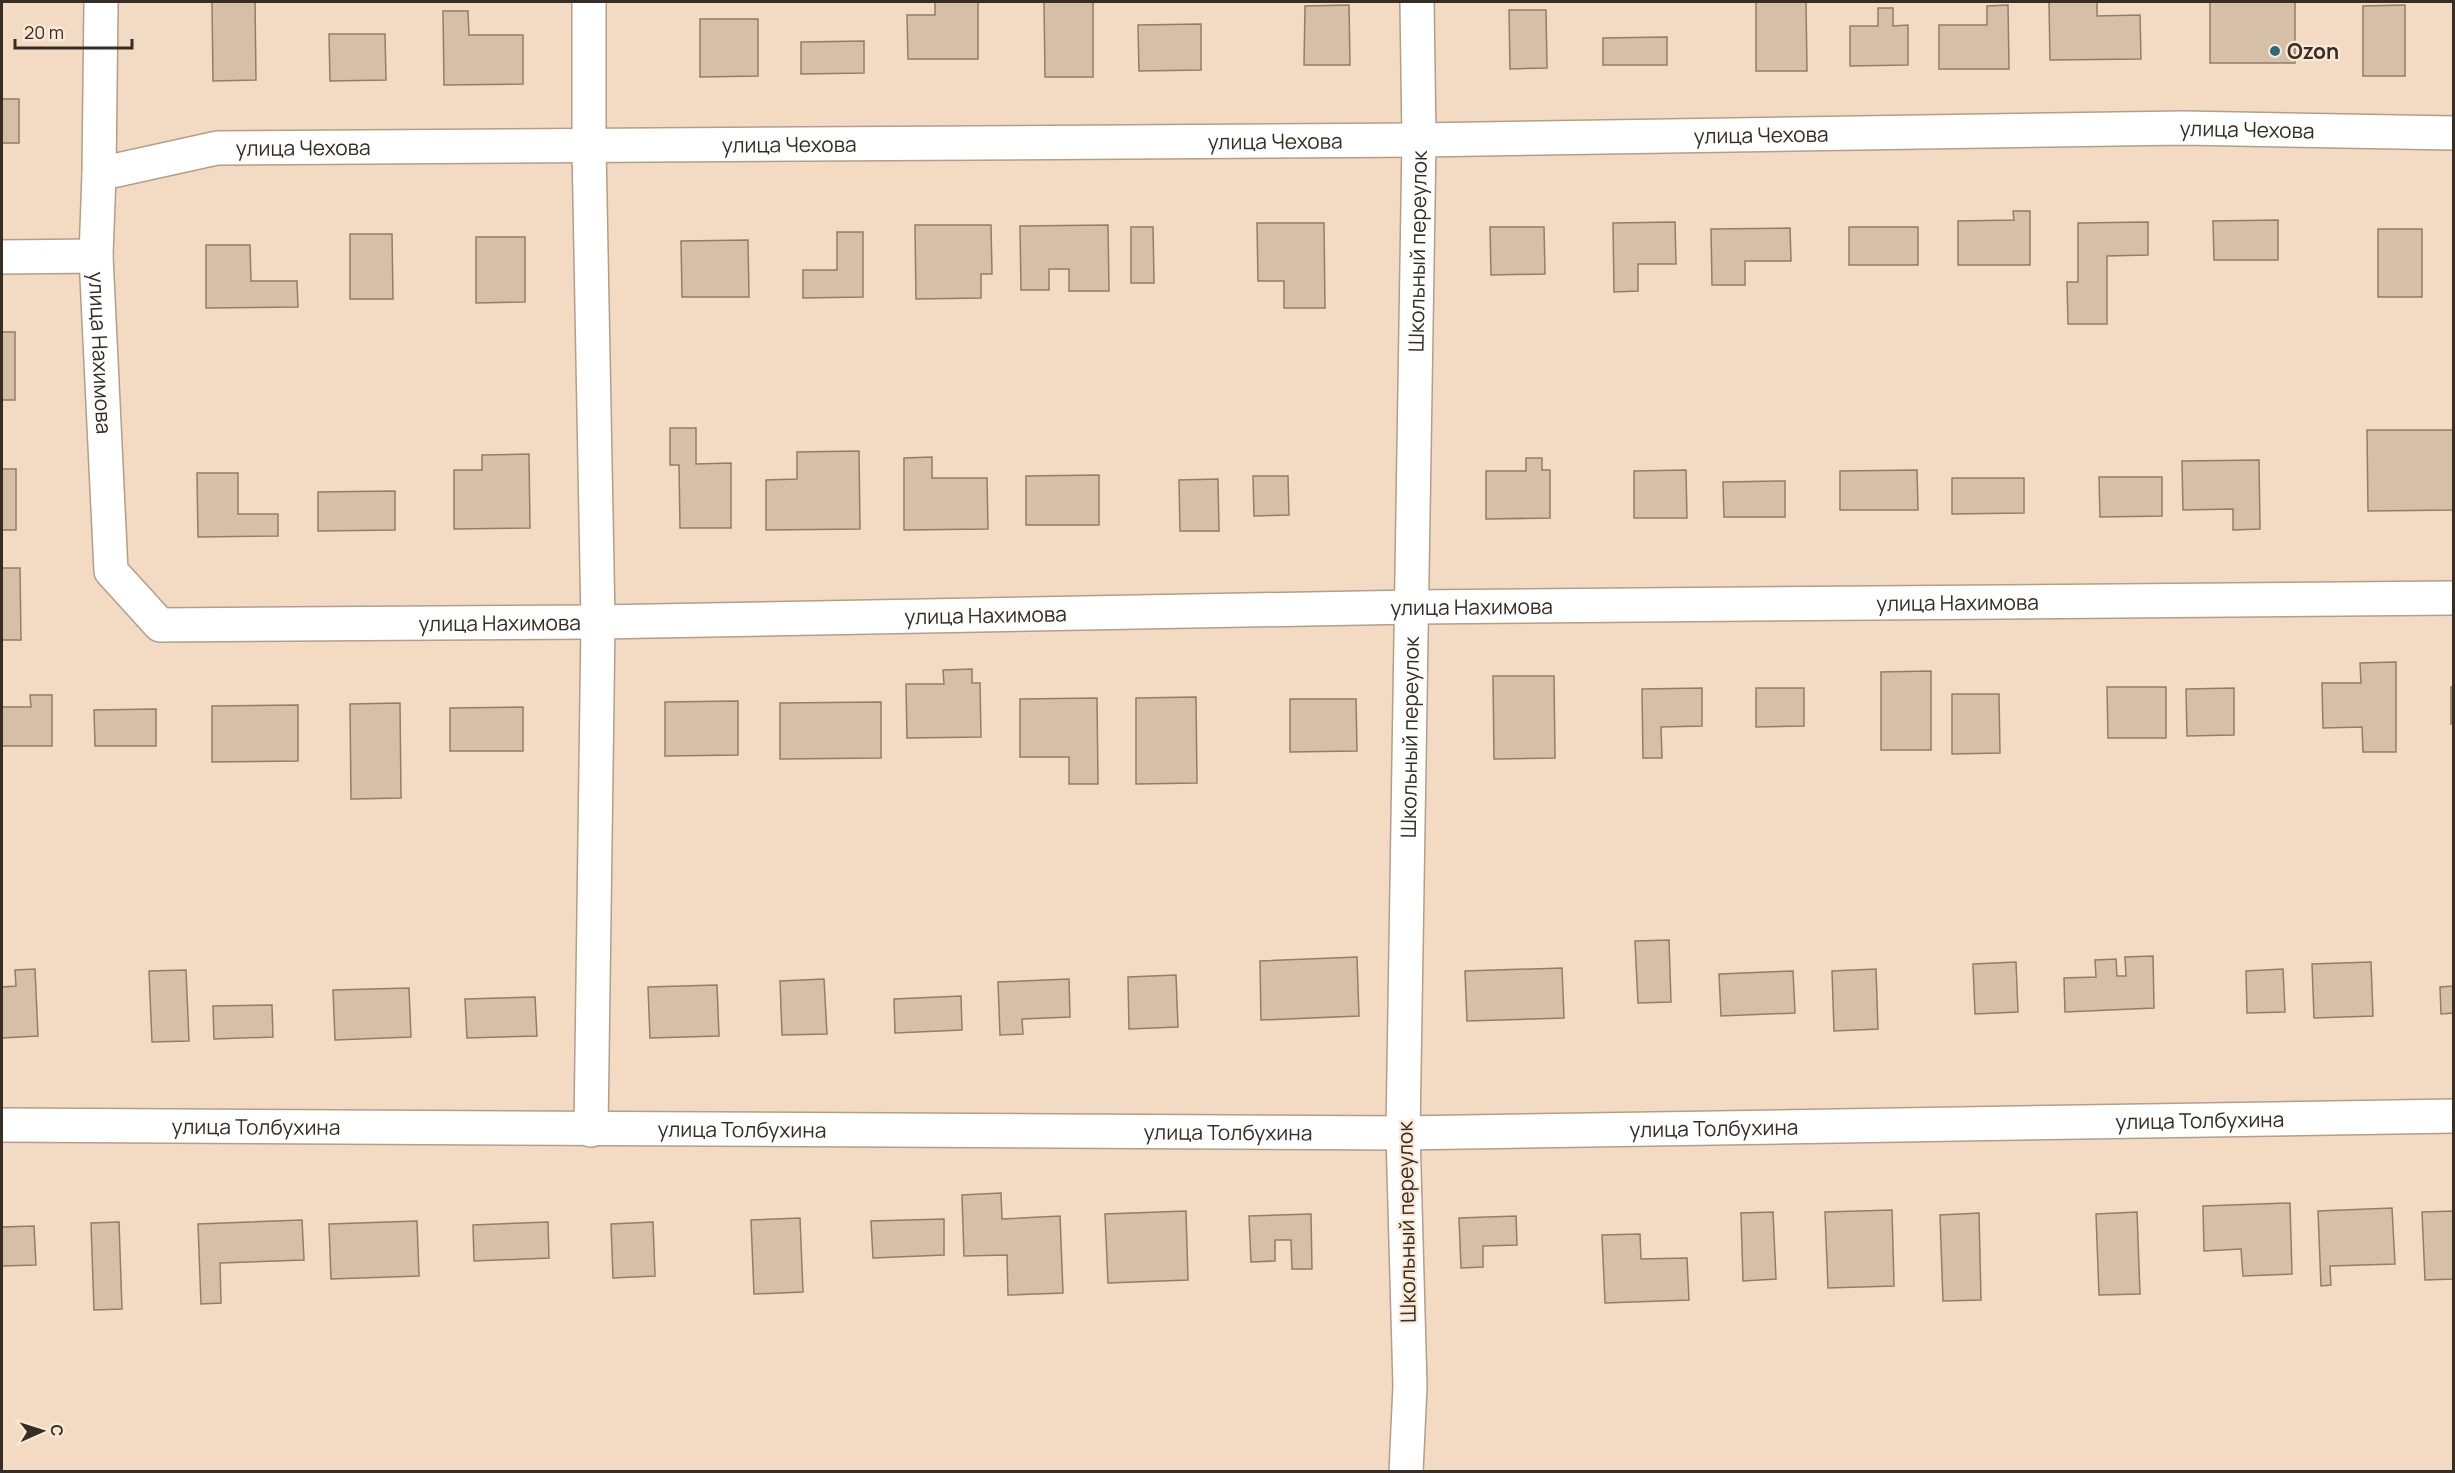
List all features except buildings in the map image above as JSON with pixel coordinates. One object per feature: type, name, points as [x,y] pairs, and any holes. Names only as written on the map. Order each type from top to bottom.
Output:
[{"type":"street","name":"улица Нахимова","points":[[101,2],[96,256],[111,571],[160,625],[598,622],[1413,608],[2454,598]]},
{"type":"street","points":[[590,2],[589,147],[598,622],[591,1130]]},
{"type":"street","name":"Школьный переулок","points":[[1406,1472],[1410,1386],[1403,1133],[1419,140],[1417,2]]},
{"type":"street","name":"улица Чехова","points":[[99,174],[217,148],[1419,140],[2183,128],[2454,134]]},
{"type":"street","points":[[2,256],[96,256]]},
{"type":"street","name":"улица Толбухина","points":[[2,1125],[1403,1133],[2454,1116]]},
{"type":"place","name":"Ozon","points":[[2275,51]]}]
